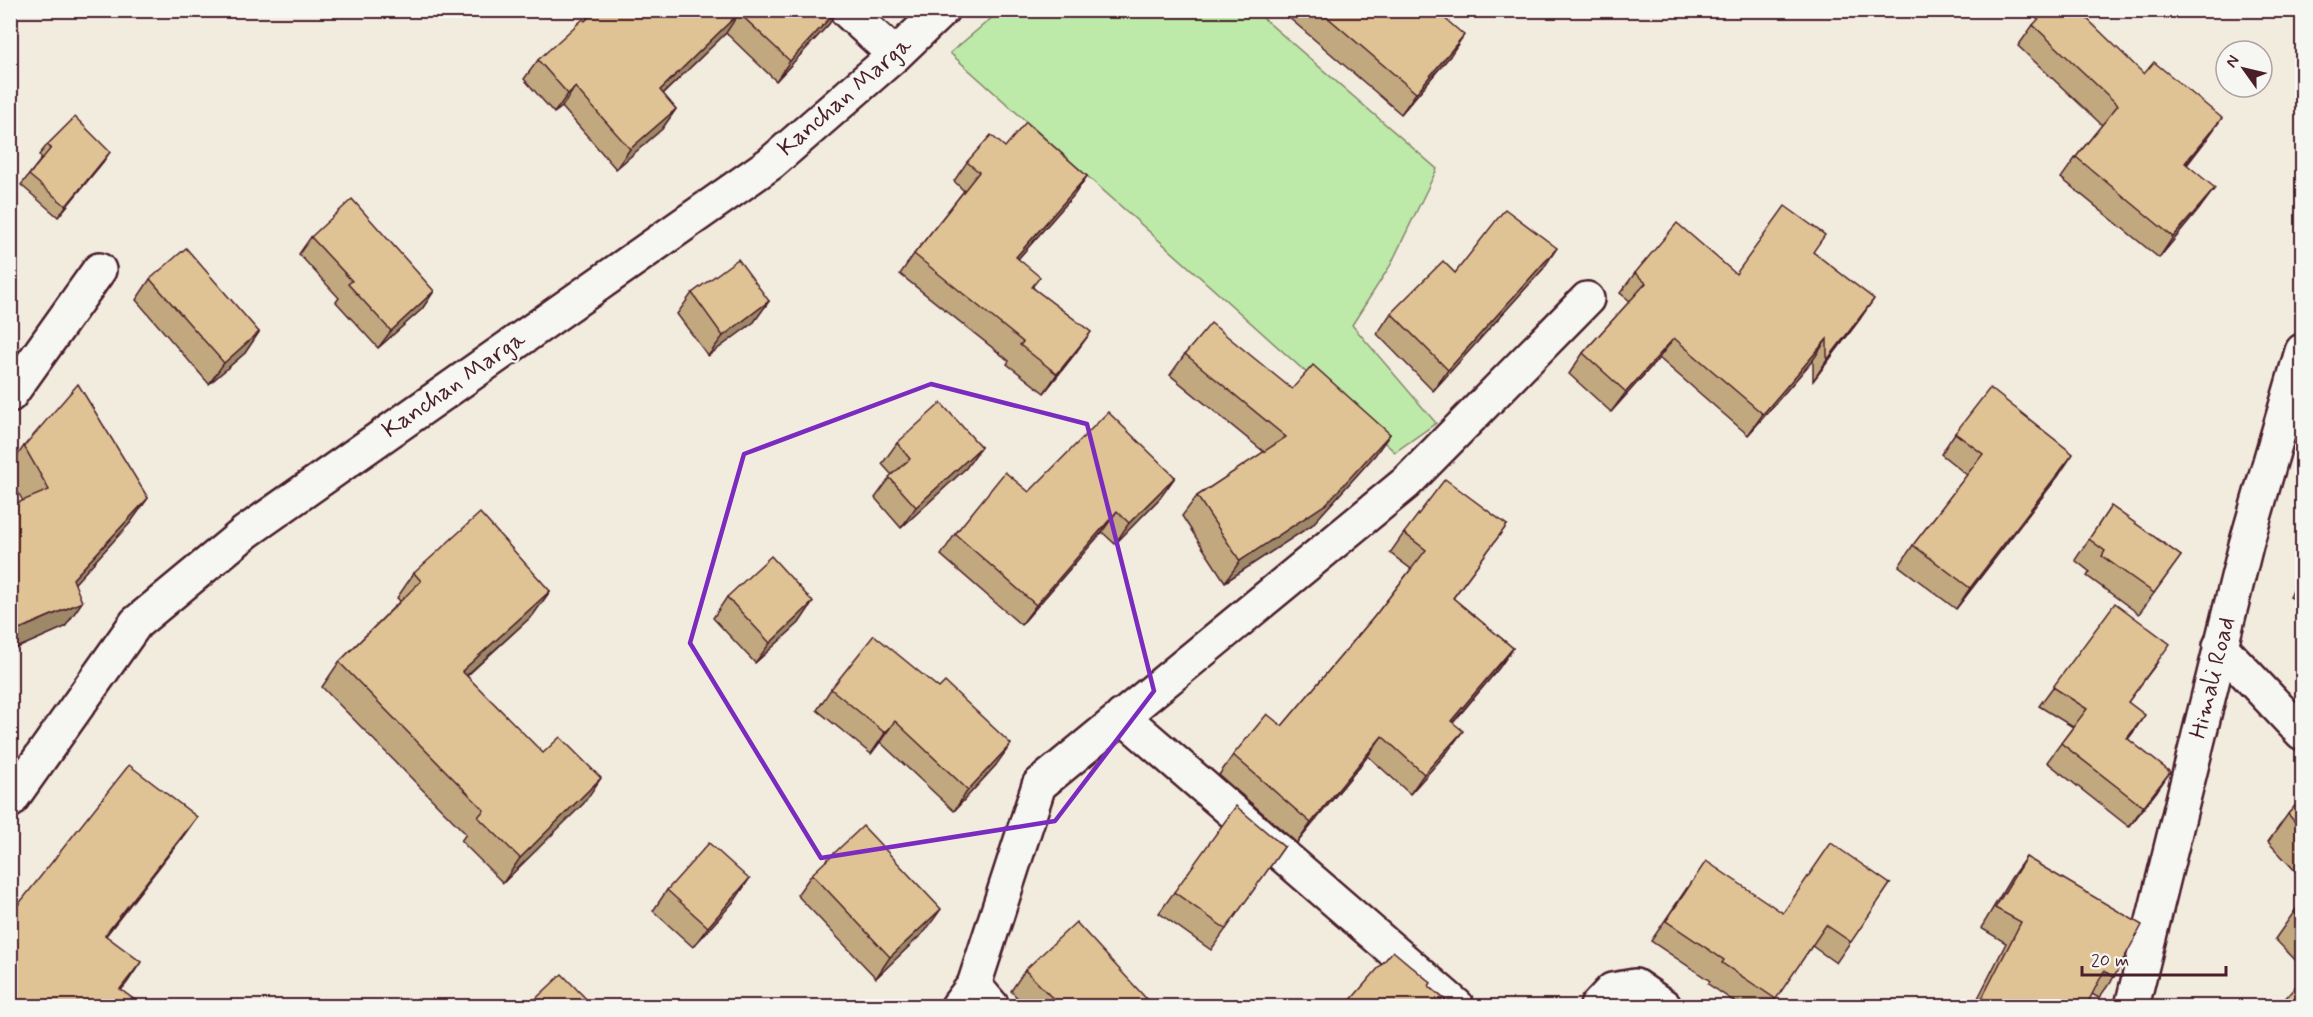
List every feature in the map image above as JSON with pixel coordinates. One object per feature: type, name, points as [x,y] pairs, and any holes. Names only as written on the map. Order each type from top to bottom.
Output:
[{"type":"street","points":[[846,10],[895,55]]},
{"type":"street","name":"Kanchan Marga","points":[[11,796],[136,624],[246,532],[771,163],[895,55],[942,10]]},
{"type":"street","points":[[10,395],[99,270]]},
{"type":"street","points":[[975,999],[1039,785],[1406,483],[1587,299]]},
{"type":"street","name":"Himali Road","points":[[2132,1006],[2246,544],[2302,351]]},
{"type":"street","points":[[2220,646],[2302,734]]},
{"type":"street","points":[[1122,716],[1457,1006]]},
{"type":"street","points":[[1597,1006],[1612,990],[1635,986],[1664,1006]]},
{"type":"highlighted area","points":[[931,384],[1087,424],[1154,691],[1055,821],[821,858],[690,643],[744,454]]},
{"type":"green space","points":[[1000,11],[1255,11],[1437,169],[1390,266],[1352,325],[1436,423],[1395,452],[950,53]]},
{"type":"building","points":[[596,10],[837,10],[790,61],[739,13],[660,90],[676,109],[630,149],[575,87],[568,94],[538,60]]},
{"type":"building","points":[[1319,10],[1435,10],[1464,35],[1416,93]]},
{"type":"building","points":[[2047,10],[2078,10],[2144,74],[2154,62],[2222,118],[2185,163],[2215,188],[2173,237],[2076,157],[2118,105],[2033,25]]},
{"type":"building","points":[[75,117],[110,152],[66,206],[29,175],[51,148],[47,145]]},
{"type":"building","points":[[1026,122],[1087,176],[1016,257],[1040,277],[1032,287],[1091,332],[1057,374],[1020,345],[1023,342],[914,254],[979,172],[967,162],[991,135],[1005,147]]},
{"type":"building","points":[[352,199],[434,291],[391,331],[348,284],[352,281],[311,237]]},
{"type":"building","points":[[1785,206],[1825,235],[1813,252],[1874,299],[1827,360],[1827,339],[1763,414],[1674,338],[1626,392],[1583,353],[1646,283],[1635,273],[1677,223],[1736,274]]},
{"type":"building","points":[[1505,209],[1557,248],[1448,370],[1391,313],[1443,261],[1455,273]]},
{"type":"building","points":[[186,248],[259,332],[224,363],[150,279]]},
{"type":"building","points":[[738,259],[769,301],[723,336],[692,293]]},
{"type":"building","points":[[1211,323],[1292,389],[1313,365],[1390,434],[1326,504],[1240,561],[1197,496],[1286,437],[1185,354]]},
{"type":"building","points":[[78,384],[148,498],[73,579],[82,602],[10,633],[10,506],[49,490],[24,446]]},
{"type":"building","points":[[1990,388],[2073,454],[1970,588],[1913,545],[1983,454],[1955,433]]},
{"type":"building","points":[[941,403],[981,447],[916,507],[889,477],[910,459],[897,443]]},
{"type":"building","points":[[1108,412],[1175,477],[1129,523],[1117,511],[1036,605],[955,534],[1005,472],[1029,492]]},
{"type":"building","points":[[1445,479],[1507,525],[1453,598],[1513,648],[1451,721],[1463,731],[1424,774],[1382,736],[1311,823],[1233,755],[1267,714],[1282,726],[1374,617],[1426,550],[1404,533]]},
{"type":"building","points":[[2111,506],[2181,556],[2154,593],[2102,556],[2105,551],[2089,539]]},
{"type":"building","points":[[480,513],[550,591],[462,671],[543,753],[560,737],[601,778],[520,858],[478,817],[484,810],[339,662],[421,581],[414,573]]},
{"type":"building","points":[[771,556],[813,602],[770,643],[727,597]]},
{"type":"building","points":[[2115,603],[2170,644],[2128,702],[2145,715],[2127,738],[2170,772],[2143,807],[2061,743],[2087,709],[2053,687]]},
{"type":"building","points":[[874,635],[939,688],[945,682],[1011,744],[968,790],[895,721],[885,733],[831,689]]},
{"type":"building","points":[[129,765],[197,817],[105,935],[141,962],[120,989],[143,1006],[10,1006],[10,915]]},
{"type":"building","points":[[2302,798],[2302,830],[2288,814]]},
{"type":"building","points":[[1236,806],[1284,847],[1226,929],[1174,892]]},
{"type":"building","points":[[863,826],[941,909],[890,957],[812,874]]},
{"type":"building","points":[[709,843],[749,879],[708,927],[667,890]]},
{"type":"building","points":[[1831,843],[1890,884],[1851,942],[1826,925],[1776,999],[1722,963],[1724,960],[1666,921],[1706,861],[1783,913]]},
{"type":"building","points":[[2026,857],[2142,925],[2114,977],[2104,971],[2086,1006],[1978,1006],[2021,922],[1995,908]]},
{"type":"building","points":[[2302,902],[2302,920],[2294,912]]},
{"type":"building","points":[[1076,922],[1153,1006],[1060,1006],[1025,970]]},
{"type":"building","points":[[1393,951],[1431,983],[1429,986],[1452,1006],[1354,1006],[1349,1002]]},
{"type":"building","points":[[562,974],[593,1006],[528,1006]]},
{"type":"building","points":[[2302,979],[2302,1006],[2291,1006],[2284,1000]]},
{"type":"building","points":[[1619,1002],[1626,1006],[1606,1006],[1609,1003]]}]
